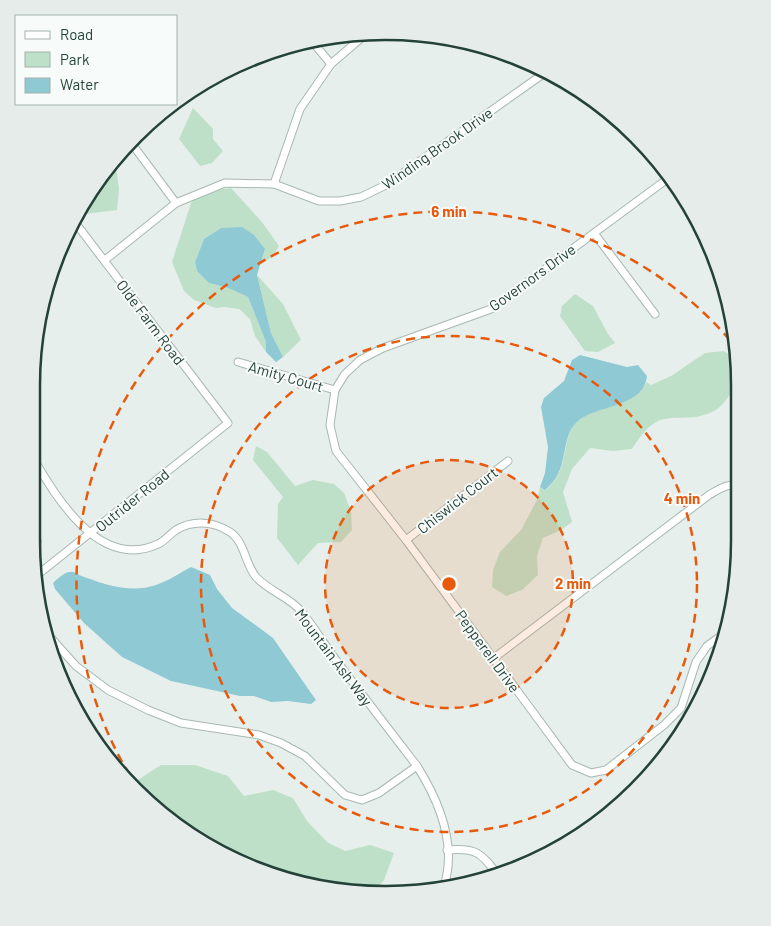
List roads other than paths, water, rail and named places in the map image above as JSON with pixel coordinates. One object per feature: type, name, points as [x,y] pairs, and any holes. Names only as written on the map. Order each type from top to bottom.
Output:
[{"type":"street","points":[[274,184],[300,109],[331,64],[356,42]]},
{"type":"street","points":[[317,47],[331,64]]},
{"type":"street","name":"Winding Brook Drive","points":[[105,260],[176,203],[225,183],[274,184],[319,201],[340,201],[361,197],[386,185],[539,77]]},
{"type":"street","points":[[135,148],[176,203]]},
{"type":"street","name":"Governors Drive","points":[[335,390],[345,374],[360,360],[383,348],[410,340],[491,309],[664,181]]},
{"type":"street","name":"Olde Farm Road","points":[[79,227],[228,423]]},
{"type":"street","points":[[594,233],[655,314]]},
{"type":"street","name":"Amity Court","points":[[238,362],[335,390]]},
{"type":"street","name":"Pepperell Drive","points":[[335,390],[330,425],[336,451],[406,540],[572,765],[591,773],[606,770],[664,725],[681,708],[696,662],[707,646],[717,639]]},
{"type":"street","name":"Outrider Road","points":[[42,572],[228,423]]},
{"type":"street","name":"Chiswick Court","points":[[406,540],[508,460]]},
{"type":"street","name":"Mountain Ash Way","points":[[40,468],[67,507],[90,534],[122,550],[141,550],[160,543],[177,530],[188,525],[203,522],[218,526],[232,533],[240,544],[255,575],[268,588],[294,604],[301,612],[428,783],[444,825],[447,850],[444,881]]},
{"type":"street","points":[[494,658],[709,495],[731,485]]},
{"type":"street","points":[[56,643],[76,666],[108,690],[148,710],[181,723],[259,735],[281,743],[304,756],[346,795],[362,800],[379,793],[417,766]]},
{"type":"street","points":[[447,850],[469,849],[477,852],[485,858],[493,869]]},
{"type":"water","points":[[242,227],[254,235],[265,249],[257,275],[271,333],[283,357],[276,362],[266,352],[266,342],[248,297],[228,288],[209,283],[197,271],[195,262],[204,239],[221,228]]},
{"type":"water","points":[[580,355],[627,367],[638,365],[647,376],[644,386],[638,394],[629,400],[586,416],[577,422],[568,437],[558,473],[545,490],[540,487],[545,473],[548,447],[541,407],[544,398],[564,381],[572,360]]},
{"type":"water","points":[[191,567],[210,575],[217,589],[232,608],[273,638],[316,700],[311,704],[288,701],[271,702],[254,696],[240,696],[171,681],[122,657],[84,623],[55,589],[53,583],[65,573],[72,572],[117,587],[146,588],[165,581]]}]
